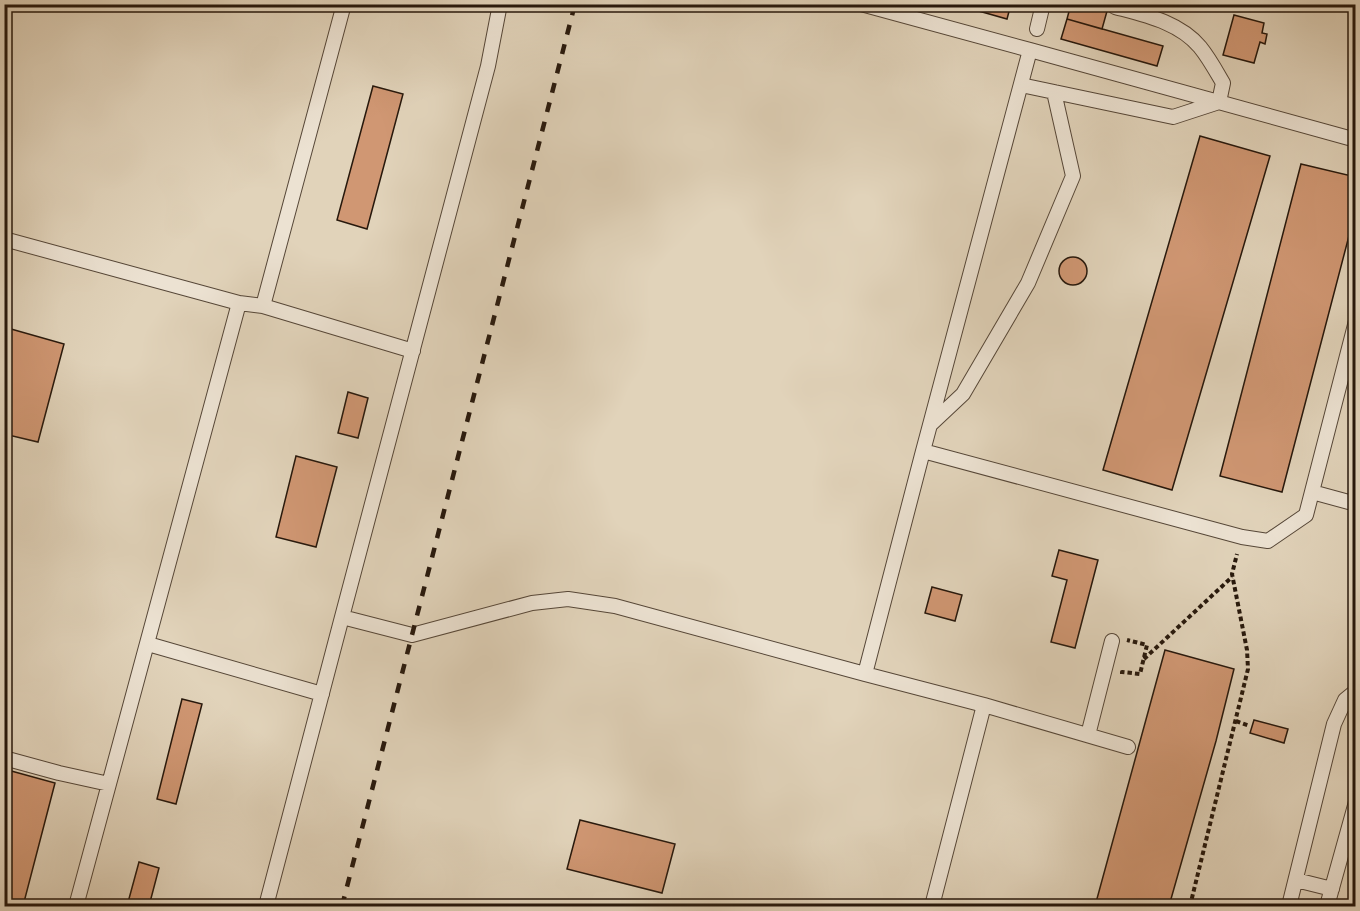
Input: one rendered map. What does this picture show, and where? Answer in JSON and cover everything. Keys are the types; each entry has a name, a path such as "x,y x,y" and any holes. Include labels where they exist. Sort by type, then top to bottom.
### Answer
{"lane":[{"path":"263,306 344,4"},
{"path":"266,906 488,66 500,4"},
{"path":"861,4 1356,140"},
{"path":"1037,29 1043,4"},
{"path":"1115,7 1158,19 1187,35 1200,47 1224,83 1219,102"},
{"path":"865,674 1030,50"},
{"path":"1021,85 1173,117 1219,102"},
{"path":"930,425 963,394 1028,283 1073,176 1054,92"},
{"path":"4,238 239,303 263,306 413,351"},
{"path":"76,906 239,303"},
{"path":"924,451 1242,537 1268,541 1306,515 1354,329"},
{"path":"1312,492 1356,504"},
{"path":"342,617 412,635 532,603 568,599 615,606 984,705 1128,747"},
{"path":"1088,735 1117,640"},
{"path":"148,644 322,694"},
{"path":"1289,906 1334,724 1345,700 1356,691"},
{"path":"933,906 984,705"},
{"path":"4,758 109,784"},
{"path":"1327,906 1356,802"},
{"path":"1296,880 1332,889"}],"path":[{"path":"1190,906 1249,663 1232,577 1237,553"},
{"path":"1144,659 1232,577"},
{"path":"1117,640 1147,645 1140,674 1122,672 1121,678"},
{"path":"1236,721 1250,726"}],"building":[{"path":"954,4 1011,4 1007,19"},
{"path":"1071,4 1109,4 1102,29 1067,19"},
{"path":"1234,15 1264,23 1262,33 1267,34 1265,44 1260,42 1254,63 1223,55"},
{"path":"1067,19 1163,46 1157,66 1061,39"},
{"path":"373,86 403,94 367,229 337,220"},
{"path":"1200,136 1270,156 1172,490 1103,470"},
{"path":"1301,164 1356,177 1356,209 1282,492 1220,476"},
{"path":"1073,257 1083,261 1087,271 1083,281 1073,285 1063,281 1059,271 1063,261"},
{"path":"4,327 64,344 38,442 4,434"},
{"path":"348,392 368,398 358,438 338,433"},
{"path":"296,456 337,467 316,547 276,537"},
{"path":"1059,550 1098,560 1075,648 1051,642 1067,580 1052,576"},
{"path":"932,587 962,595 955,621 925,613"},
{"path":"1165,650 1234,669 1216,741 1169,906 1095,906"},
{"path":"182,699 202,704 176,804 157,799"},
{"path":"1254,720 1288,729 1284,743 1250,733"},
{"path":"4,769 55,783 23,906 4,906"},
{"path":"580,820 675,844 662,893 567,869"},
{"path":"139,862 159,868 149,906 127,906"}],"railway":[{"path":"342,906 575,4"}]}
